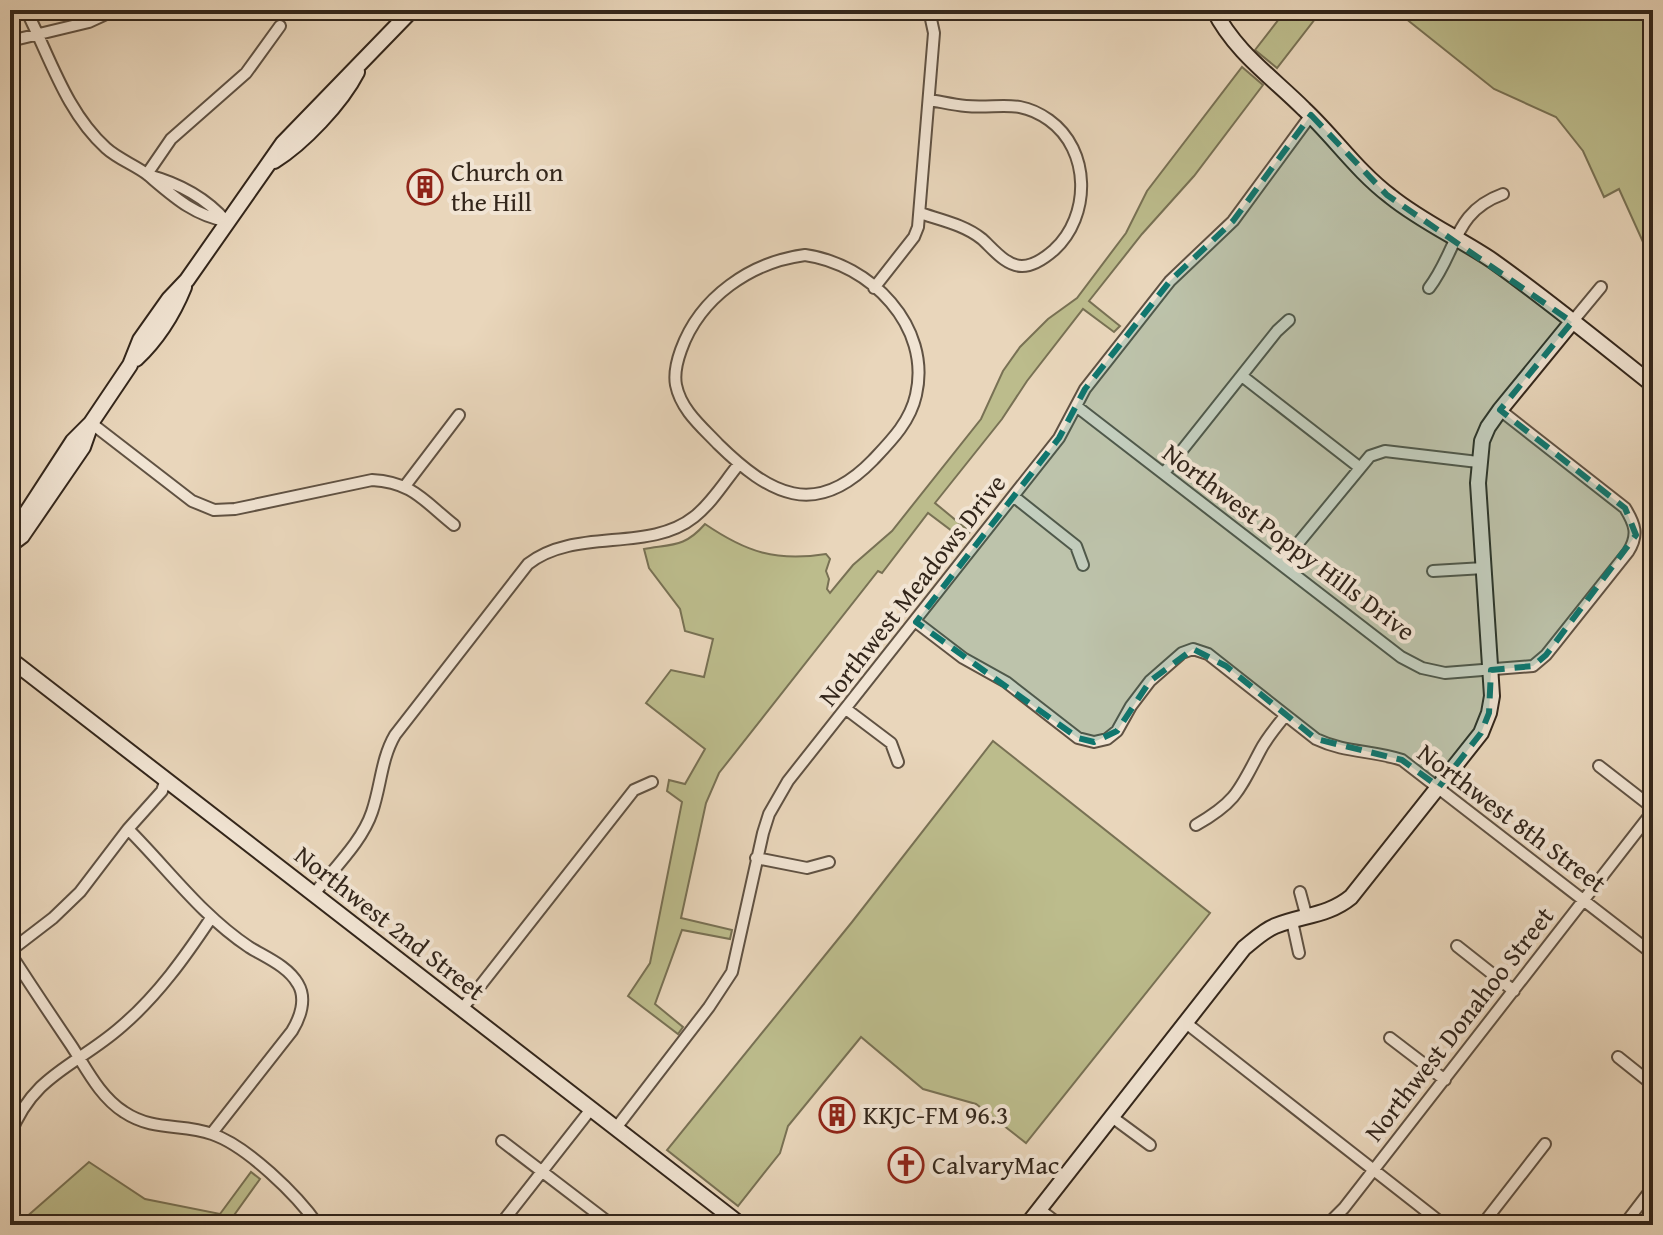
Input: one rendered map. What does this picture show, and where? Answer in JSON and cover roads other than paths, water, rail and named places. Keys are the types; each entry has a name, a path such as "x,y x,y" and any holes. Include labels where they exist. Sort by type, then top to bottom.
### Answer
{"main road":[{"path":"10,538 73,441 91,423 130,365 149,346 226,221 270,163 291,150 349,87 359,68 412,10"},
{"path":"1214,10 1229,36 1249,59 1311,115 1346,156 1387,195 1489,259 1653,385"},
{"path":"1027,1225 1244,948 1261,934 1338,908 1351,897 1481,733 1489,713 1491,670 1478,462 1488,427 1572,322"},
{"path":"10,545 22,536 83,447 91,423"},
{"name":"Northwest 2nd Street","path":"10,659 741,1225"}],"street":[{"path":"26,10 87,129 108,151 147,174 165,192 205,218 226,221"},
{"path":"10,41 89,22 115,10"},
{"path":"874,288 914,237 920,213 934,33 929,10"},
{"path":"147,174 171,139 246,73 280,26"},
{"path":"920,213 965,228 1010,263 1022,266 1036,263 1058,246 1076,219 1081,191 1081,175 1072,147 1050,121 1022,107 1000,104 969,106 930,100"},
{"name":"Northwest Meadows Drive","path":"616,1128 709,1007 732,972 756,858 769,814 778,796 1059,438 1085,389 1170,281 1233,221 1311,115"},
{"path":"1429,288 1476,207 1503,194"},
{"path":"805,255 846,266 893,303 904,319 918,354 919,383 914,406 903,427 852,480 833,490 810,496 788,494 776,489 739,464 689,413 676,385 679,357 686,335 709,302 734,281 785,258 805,255"},
{"path":"1572,322 1601,287"},
{"path":"1164,473 1289,320"},
{"path":"1242,376 1359,467"},
{"name":"Northwest Poppy Hills Drive","path":"1076,406 1401,657 1422,668 1445,673 1533,666 1546,655 1628,552 1636,535 1634,521 1625,508 1500,410"},
{"path":"405,486 459,415"},
{"path":"91,423 192,501 214,510 235,509 372,480 405,486 454,525"},
{"path":"1281,564 1370,456 1385,451 1478,462"},
{"path":"314,894 367,825 384,758 395,735 528,564 542,555 574,544 659,533 679,526 706,505 739,464"},
{"path":"1013,496 1076,546 1083,565"},
{"path":"1433,571 1484,568"},
{"name":"Northwest 8th Street","path":"916,622 977,667 1006,682 1078,738 1094,742 1107,739 1117,731 1150,681 1182,653 1193,649 1208,654 1316,739 1336,748 1383,753 1402,760 1653,954"},
{"path":"846,709 891,743 898,762"},
{"path":"1196,825 1218,812 1242,787 1261,749 1285,716"},
{"path":"1599,766 1653,809"},
{"path":"166,779 162,791 128,829 80,892 10,952 94,1082 122,1111 158,1126 212,1133 235,1146 291,1191 318,1225"},
{"path":"462,1009 634,790 652,782"},
{"name":"Northwest Donahoo Street","path":"1327,1225 1344,1208 1445,1080 1653,809"},
{"path":"128,829 211,918 291,975 302,994 299,1019 292,1031 212,1133"},
{"path":"756,858 807,868 829,862"},
{"path":"1300,892 1307,918"},
{"path":"10,1135 21,1110 41,1085 120,1029 146,1004 170,977 211,918"},
{"path":"1292,921 1299,953"},
{"path":"1457,946 1514,991"},
{"path":"1186,1023 1444,1225"},
{"path":"1390,1038 1445,1080"},
{"path":"1618,1057 1653,1085"},
{"path":"500,1225 591,1109"},
{"path":"1112,1117 1150,1145"},
{"path":"502,1141 612,1225"},
{"path":"1482,1225 1545,1144"},
{"path":"1624,1225 1653,1187"},
{"path":"1039,1209 1060,1225"}],"place":[{"name":"Church on the Hill","path":"425,187"},
{"name":"KKJC-FM 96.3","path":"837,1115"},
{"name":"CalvaryMac","path":"906,1165"}]}
